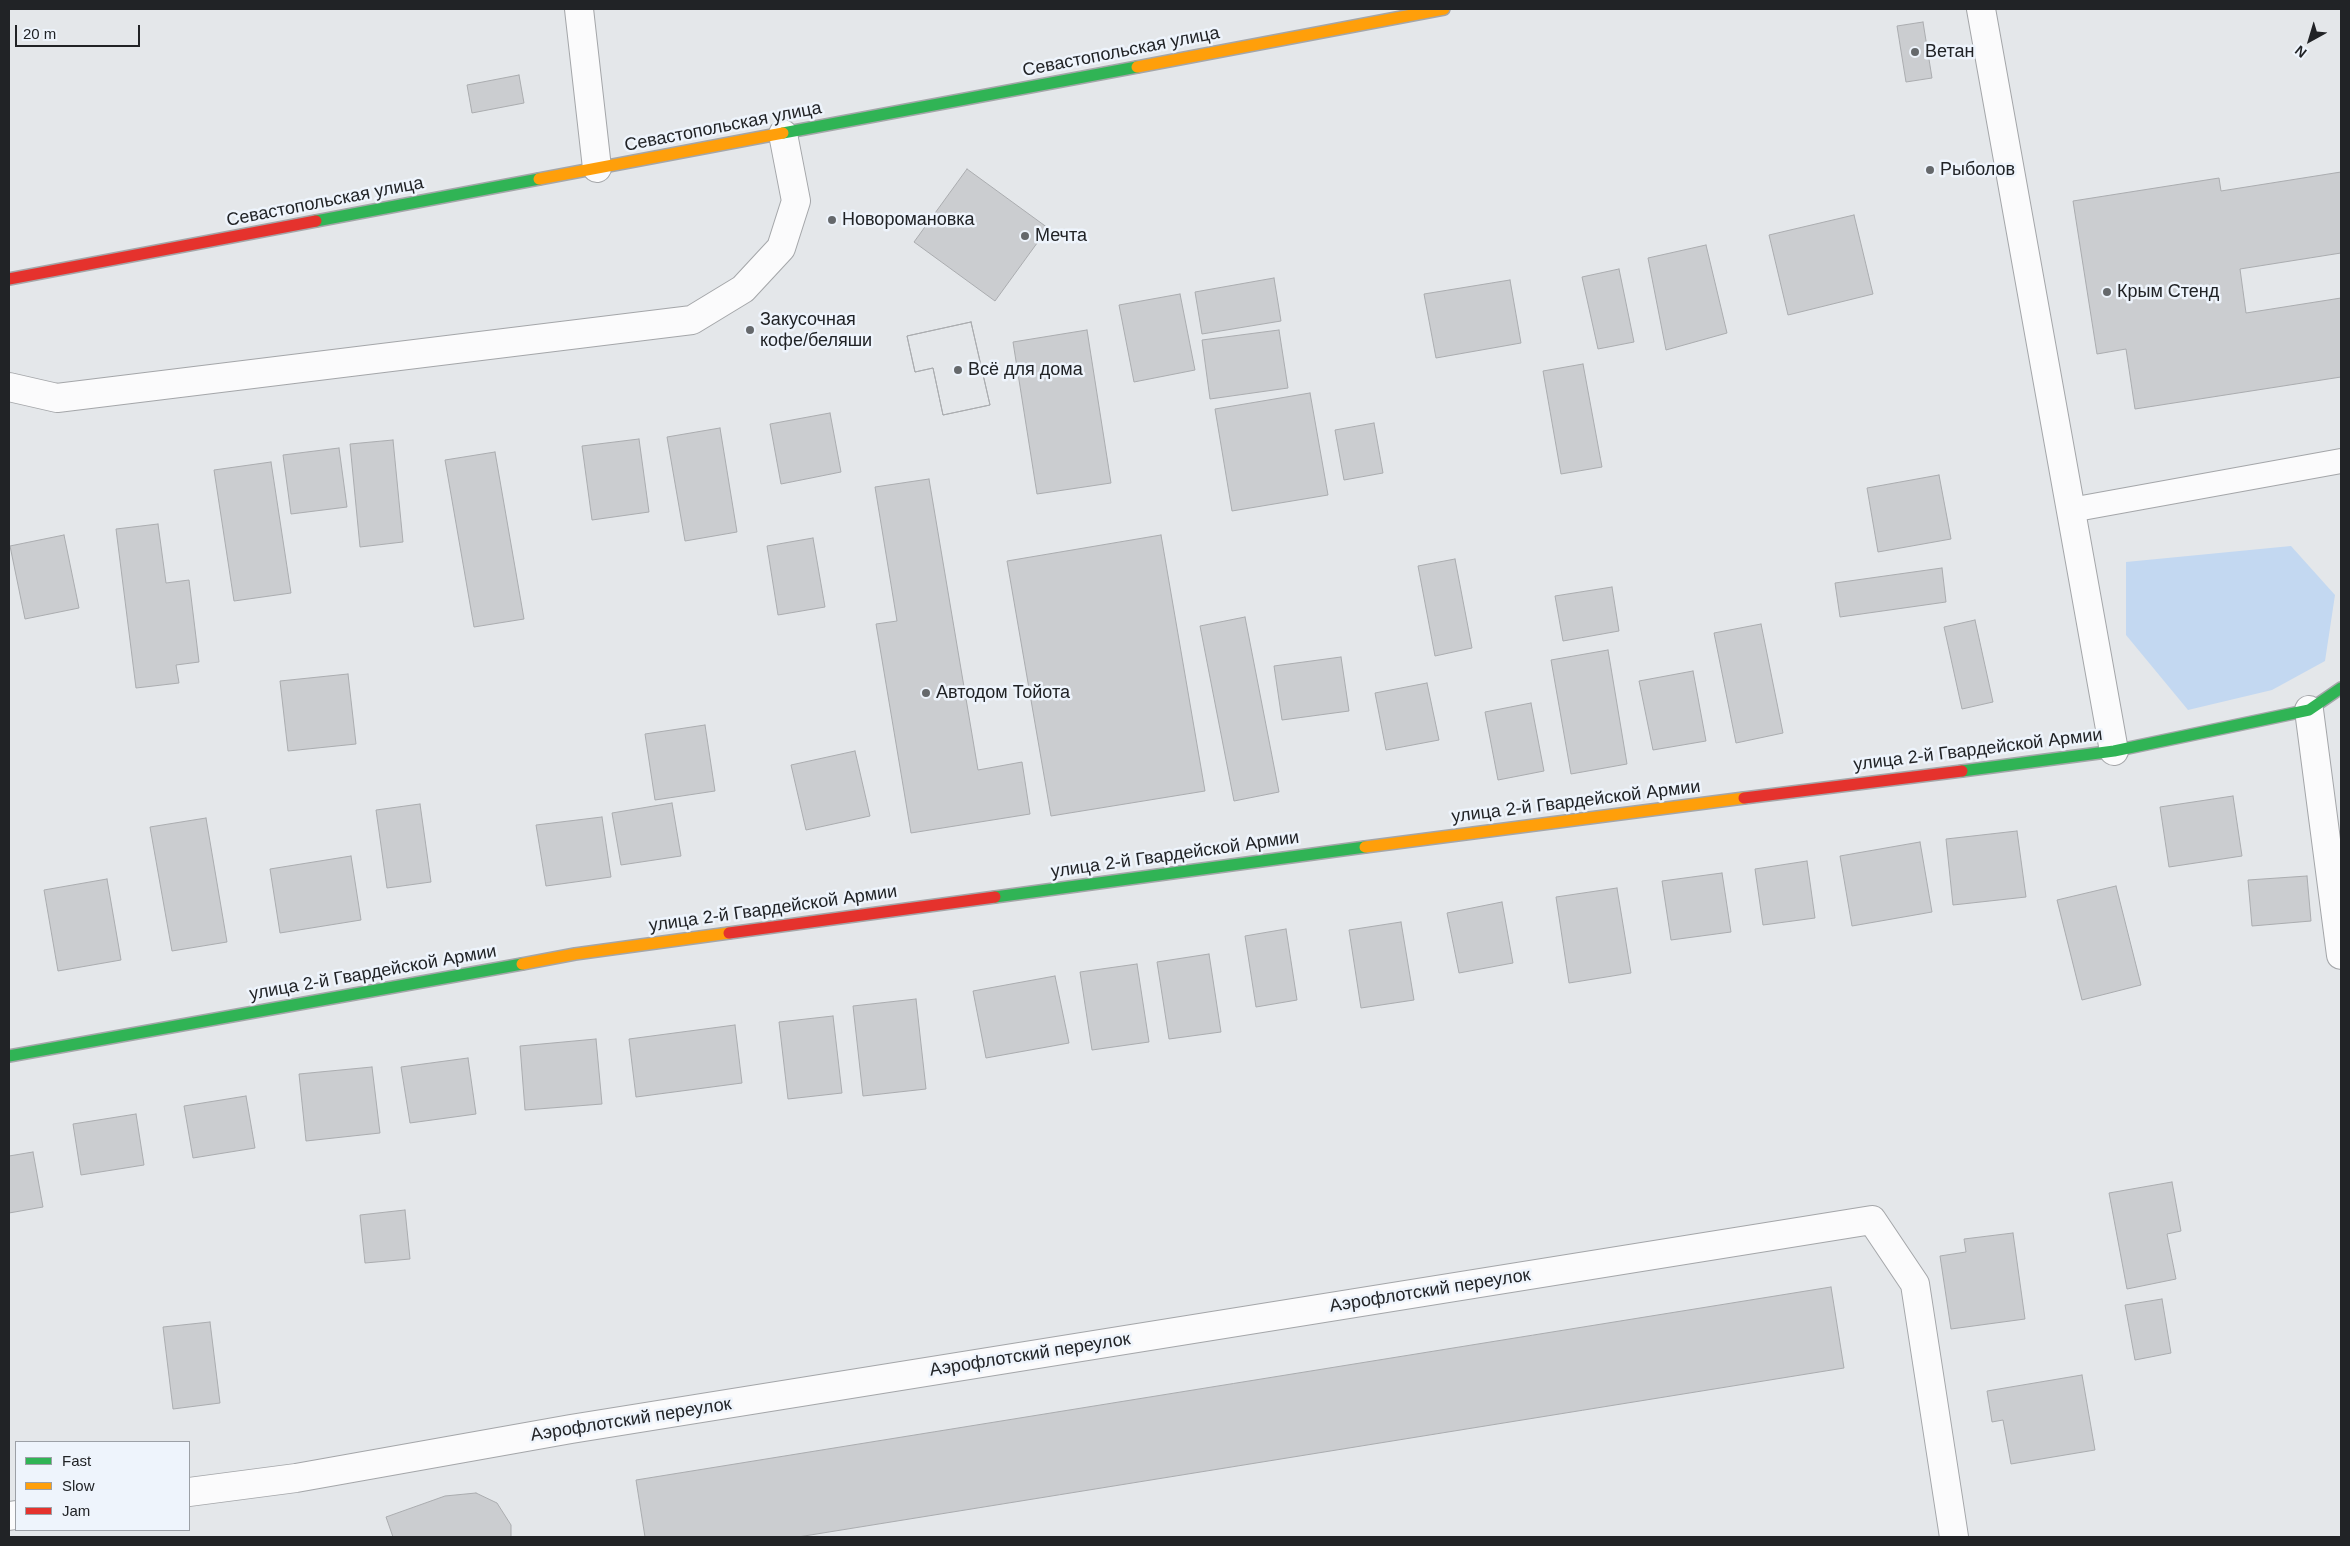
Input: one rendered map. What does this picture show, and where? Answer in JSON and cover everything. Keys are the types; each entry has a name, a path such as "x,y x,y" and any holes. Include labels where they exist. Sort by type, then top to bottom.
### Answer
{"street":[{"path":"579,9 597,168"},
{"name":"Севастопольская улица","path":"9,279 1444,9"},
{"path":"1982,9 2114,751"},
{"path":"9,387 57,398 692,320 743,289 781,248 796,201 783,134"},
{"name":"улица 2-й Гвардейской Армии","path":"9,1056 575,954 1373,846 2114,751 2309,710 2341,688"},
{"path":"2309,710 2341,955"},
{"name":"Аэрофлотский переулок","path":"190,1492 296,1478 571,1429 1872,1220 1915,1284 1954,1537"}],"lane":[{"path":"2071,510 2341,461"}],"shaded area":[{"path":"2291,546 2335,595 2325,661 2272,690 2188,710 2126,635 2126,562"}],"building":[{"name":"Ветан","path":"1923,22 1932,78 1906,82 1897,26"},
{"path":"519,75 524,103 472,113 467,85"},
{"path":"967,169 1048,228 995,301 914,242"},
{"path":"2341,172 2341,253 2240,269 2246,313 2341,298 2341,377 2135,409 2126,349 2097,354 2073,201 2219,178 2221,191"},
{"path":"1854,215 1873,294 1788,315 1769,235"},
{"path":"1706,245 1727,333 1666,350 1648,258"},
{"path":"1619,269 1634,342 1598,349 1582,277"},
{"path":"1274,278 1281,321 1202,334 1195,292"},
{"path":"1510,280 1521,343 1436,358 1424,294"},
{"path":"1180,294 1195,370 1134,382 1119,305"},
{"name":"Всё для дома","path":"971,322 990,405 943,415 933,368 915,372 907,336"},
{"name":"Всё для дома","path":"971,322 990,405 943,415 933,368 915,372 907,336"},
{"path":"1087,330 1111,483 1037,494 1013,342"},
{"path":"1279,330 1288,388 1210,399 1202,340"},
{"path":"1583,364 1602,467 1561,474 1543,371"},
{"path":"1310,393 1328,495 1232,511 1215,409"},
{"path":"830,413 841,472 781,484 770,424"},
{"path":"1374,423 1383,473 1344,480 1335,430"},
{"path":"720,428 737,532 685,541 667,437"},
{"path":"639,439 649,512 592,520 582,446"},
{"path":"393,440 403,542 360,547 350,444"},
{"path":"339,448 347,507 291,514 283,455"},
{"path":"495,452 524,619 474,627 445,460"},
{"path":"271,462 291,593 234,601 214,470"},
{"path":"1939,475 1951,539 1878,552 1867,488"},
{"name":"Автодом Тойота","path":"929,479 978,770 1022,762 1030,814 911,833 876,624 897,621 875,487"},
{"path":"158,524 166,583 189,580 199,662 176,665 179,683 136,688 116,529"},
{"path":"64,535 79,608 25,619 10,546"},
{"path":"1161,535 1205,791 1051,816 1007,561"},
{"path":"813,538 825,607 778,615 767,546"},
{"path":"1455,559 1472,648 1435,656 1418,566"},
{"path":"1942,568 1946,602 1840,617 1835,583"},
{"path":"1612,587 1619,631 1563,641 1555,596"},
{"path":"1245,617 1279,792 1234,801 1200,626"},
{"path":"1975,620 1993,702 1962,709 1944,627"},
{"path":"1761,624 1783,733 1736,743 1714,633"},
{"path":"1608,650 1627,764 1571,774 1551,660"},
{"path":"1341,657 1349,711 1282,720 1274,666"},
{"path":"1693,671 1706,741 1653,750 1639,681"},
{"path":"348,674 356,744 288,751 280,681"},
{"path":"1427,683 1439,740 1386,750 1375,693"},
{"path":"1531,703 1544,771 1498,780 1485,712"},
{"path":"705,725 715,791 655,800 645,734"},
{"path":"855,751 870,816 806,830 791,765"},
{"path":"2233,796 2242,856 2169,867 2160,807"},
{"path":"672,803 681,856 621,865 612,813"},
{"path":"420,804 431,882 387,888 376,810"},
{"path":"602,817 611,877 546,886 536,825"},
{"path":"206,818 227,942 172,951 150,827"},
{"path":"2017,831 2026,897 1953,905 1946,839"},
{"path":"1920,842 1932,912 1852,926 1840,856"},
{"path":"351,856 361,920 280,933 270,869"},
{"path":"1807,861 1815,918 1763,925 1755,869"},
{"path":"1722,873 1731,932 1671,940 1662,881"},
{"path":"2307,876 2311,921 2252,926 2248,880"},
{"path":"107,879 121,960 58,971 44,890"},
{"path":"2116,886 2141,985 2082,1000 2057,900"},
{"path":"1617,888 1631,973 1569,983 1556,897"},
{"path":"1502,902 1513,963 1459,973 1447,913"},
{"path":"1401,922 1414,1000 1361,1008 1349,930"},
{"path":"1286,929 1297,1000 1256,1007 1245,936"},
{"path":"1209,954 1221,1032 1169,1039 1157,962"},
{"path":"1137,964 1149,1042 1092,1050 1080,972"},
{"path":"1055,976 1069,1043 986,1058 973,991"},
{"path":"916,999 926,1089 863,1096 853,1006"},
{"path":"833,1016 842,1093 788,1099 779,1022"},
{"path":"735,1025 742,1083 636,1097 629,1039"},
{"path":"596,1039 602,1104 525,1110 520,1046"},
{"path":"468,1058 476,1114 410,1123 401,1067"},
{"path":"372,1067 380,1133 306,1141 299,1074"},
{"path":"246,1096 255,1148 193,1158 184,1106"},
{"path":"136,1114 144,1165 81,1175 73,1124"},
{"path":"33,1152 43,1207 9,1213 9,1156"},
{"path":"2172,1182 2181,1231 2167,1234 2176,1279 2127,1289 2109,1193"},
{"path":"405,1210 410,1259 365,1263 360,1215"},
{"path":"2013,1233 2025,1319 1951,1329 1940,1256 1966,1252 1964,1239"},
{"path":"1831,1287 1844,1368 798,1537 645,1537 636,1480"},
{"path":"2162,1299 2171,1353 2135,1360 2125,1305"},
{"path":"210,1322 220,1403 173,1409 163,1327"},
{"path":"2082,1375 2095,1450 2011,1464 2003,1420 1992,1422 1987,1391"},
{"path":"476,1493 497,1503 511,1525 511,1537 393,1537 386,1517 445,1496"}],"traffic: fast":[{"path":"783,133 1137,67"},
{"path":"316,221 539,179"},
{"path":"1962,771 2114,751 2309,710 2341,688"},
{"path":"995,897 1365,847"},
{"path":"9,1056 522,964"}],"traffic: slow":[{"path":"1137,67 1444,9"},
{"path":"539,179 783,133"},
{"path":"1365,847 1744,798"},
{"path":"522,964 575,954 729,933"}],"traffic: jam":[{"path":"9,279 316,221"},
{"path":"1744,798 1962,771"},
{"path":"729,933 995,897"}],"place":[{"name":"Ветан","path":"1915,52"},
{"name":"Рыболов","path":"1930,170"},
{"name":"Новоромановка","path":"832,220"},
{"name":"Мечта","path":"1025,236"},
{"name":"Крым Стенд","path":"2107,292"},
{"name":"Закусочная кофе/беляши","path":"750,330"},
{"name":"Всё для дома","path":"958,370"},
{"name":"Автодом Тойота","path":"926,693"}]}
